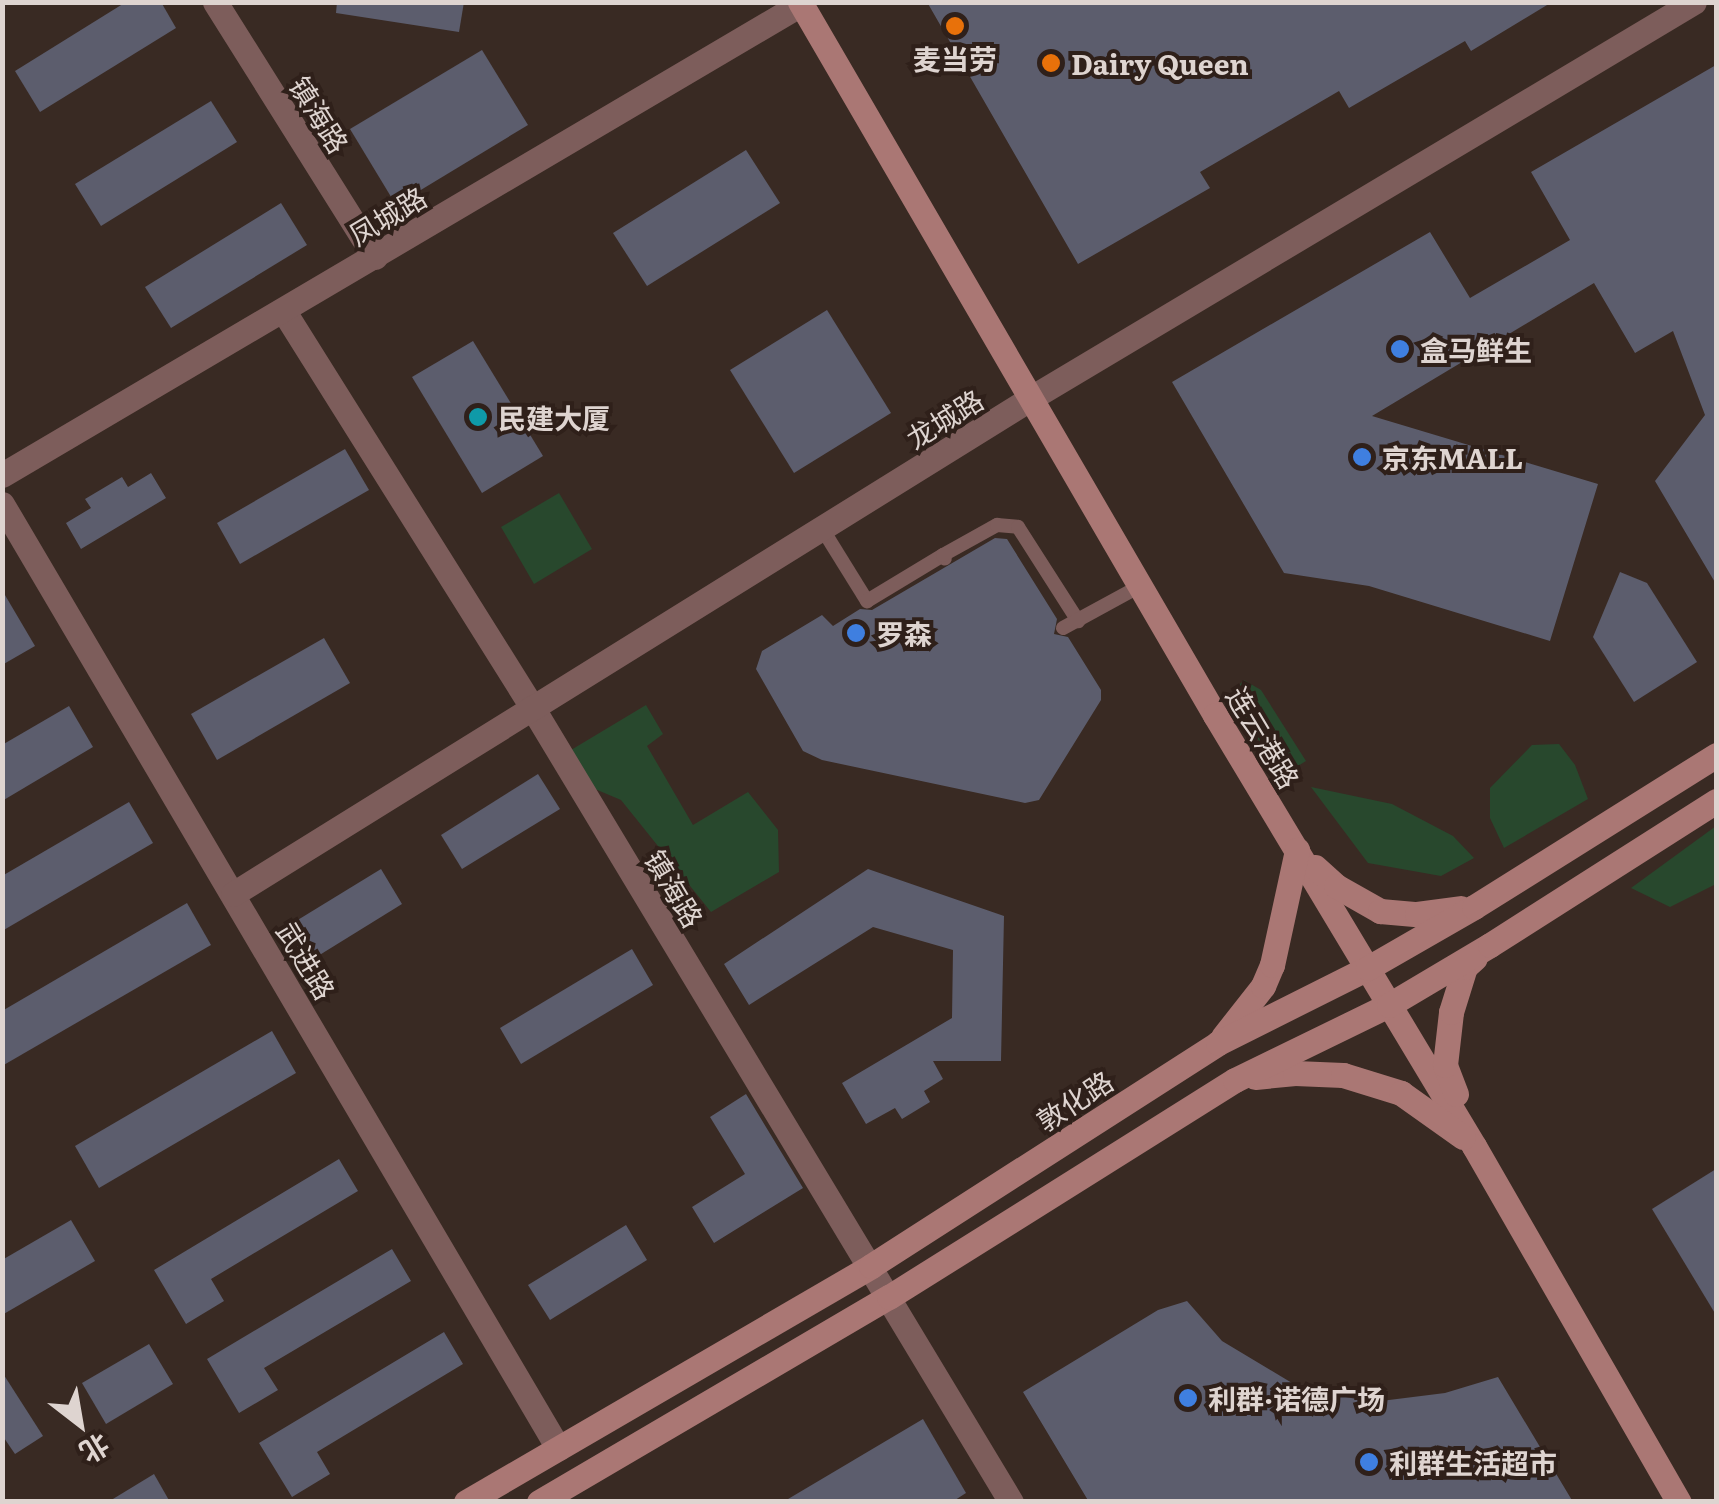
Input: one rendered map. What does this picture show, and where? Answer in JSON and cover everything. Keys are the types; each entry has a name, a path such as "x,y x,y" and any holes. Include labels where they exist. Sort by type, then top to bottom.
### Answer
{"main road":[{"name":"连云港路","path":"800,3 1140,586 1474,1146 1679,1502"},
{"name":"敦化路","path":"466,1502 871,1266 1218,1043 1368,968 1716,755"},
{"path":"539,1502 890,1296 1236,1080 1389,1004 1490,945 1716,800"},
{"path":"1297,850 1336,886 1380,911 1417,914 1474,906"},
{"path":"1218,1043 1262,986 1272,964 1297,850"},
{"path":"1474,1146 1445,1065 1451,1012 1465,966 1490,945"},
{"path":"1236,1080 1295,1073 1343,1076 1400,1093 1474,1146"}],"street":[{"name":"镇海路","path":"215,2 374,256"},
{"name":"龙城路","path":"233,894 1030,398 1694,2"},
{"name":"凤城路","path":"2,475 800,3"},
{"name":"镇海路","path":"283,310 532,708 890,1296 1010,1502"},
{"name":"武进路","path":"2,504 558,1448"}],"lane":[{"path":"823,530 866,601 997,524 1018,527 1078,621"},
{"path":"1063,628 1140,586"}],"green space":[{"path":"559,493 592,549 534,584 501,527"},
{"path":"1244,680 1261,690 1306,761 1285,774 1226,698"},
{"path":"646,705 663,734 647,746 693,825 748,792 778,830 779,872 711,912 621,800 595,789 571,750"},
{"path":"1559,744 1575,765 1588,799 1504,848 1490,818 1490,788 1532,745"},
{"path":"1311,787 1392,804 1453,836 1474,858 1441,876 1368,863"},
{"path":"1716,826 1716,884 1670,907 1631,888"}],"building":[{"path":"126,2 161,2 176,28 40,112 15,71"},
{"path":"337,2 464,2 459,32 336,13"},
{"path":"927,2 1552,2 1471,51 1465,41 1349,108 1339,91 1200,172 1210,188 1078,264"},
{"path":"482,50 528,125 396,205 350,129"},
{"name":"京东MALL","path":"1716,65 1716,584 1655,481 1705,415 1673,331 1635,353 1594,283 1372,416 1598,484 1550,641 1369,586 1284,573 1172,382 1430,232 1470,298 1570,240 1531,172"},
{"path":"211,101 237,142 101,226 75,184"},
{"path":"746,150 780,203 647,286 613,233"},
{"path":"281,203 307,245 171,328 145,287"},
{"path":"827,310 891,413 794,473 730,370"},
{"name":"民建大厦","path":"473,341 543,456 482,493 412,377"},
{"path":"345,449 369,490 240,564 217,523"},
{"path":"151,473 166,498 81,549 66,523 91,508 85,499 122,477 128,487"},
{"path":"995,538 1007,539 1057,619 1054,634 1068,637 1101,690 1101,700 1039,800 1025,803 822,760 803,751 756,669 762,651 822,615 833,626 860,609 872,610"},
{"path":"1620,572 1647,583 1697,662 1634,702 1593,637"},
{"path":"2,590 35,646 2,665"},
{"path":"324,638 350,683 217,760 191,714"},
{"path":"69,706 93,747 2,801 2,745"},
{"path":"538,774 560,809 462,869 441,835"},
{"path":"129,802 153,843 2,931 2,876"},
{"path":"381,869 402,904 305,964 283,929"},
{"path":"868,869 1004,916 1001,1061 933,1061 943,1079 924,1091 930,1102 902,1119 895,1108 866,1124 842,1083 952,1018 953,950 873,927 749,1005 724,964"},
{"path":"187,903 211,945 2,1066 2,1011"},
{"path":"632,949 653,985 521,1064 500,1028"},
{"path":"272,1031 296,1073 99,1188 75,1146"},
{"path":"746,1094 803,1188 714,1243 692,1207 745,1174 710,1117"},
{"path":"339,1159 358,1191 211,1279 224,1301 186,1324 154,1270"},
{"path":"1716,1169 1716,1315 1652,1209"},
{"path":"71,1220 95,1261 2,1315 2,1260"},
{"path":"626,1225 647,1260 550,1320 528,1285"},
{"path":"392,1249 411,1281 264,1368 278,1390 239,1413 207,1359"},
{"name":"利群·诺德广场","path":"1187,1301 1222,1341 1302,1389 1373,1402 1445,1393 1498,1377 1573,1502 1089,1502 1023,1392 1158,1310"},
{"path":"444,1332 463,1364 317,1452 330,1474 292,1497 259,1443"},
{"path":"149,1344 173,1384 106,1424 82,1383"},
{"path":"2,1372 43,1436 15,1454 2,1435"},
{"path":"923,1419 966,1493 952,1502 783,1502"},
{"path":"154,1474 170,1502 108,1502"}],"place":[{"name":"麦当劳","path":"955,26"},
{"name":"Dairy Queen","path":"1051,63"},
{"name":"盒马鲜生","path":"1400,349"},
{"name":"民建大厦","path":"478,417"},
{"name":"京东MALL","path":"1362,457"},
{"name":"罗森","path":"856,633"},
{"name":"利群·诺德广场","path":"1188,1398"},
{"name":"利群生活超市","path":"1369,1462"}]}
